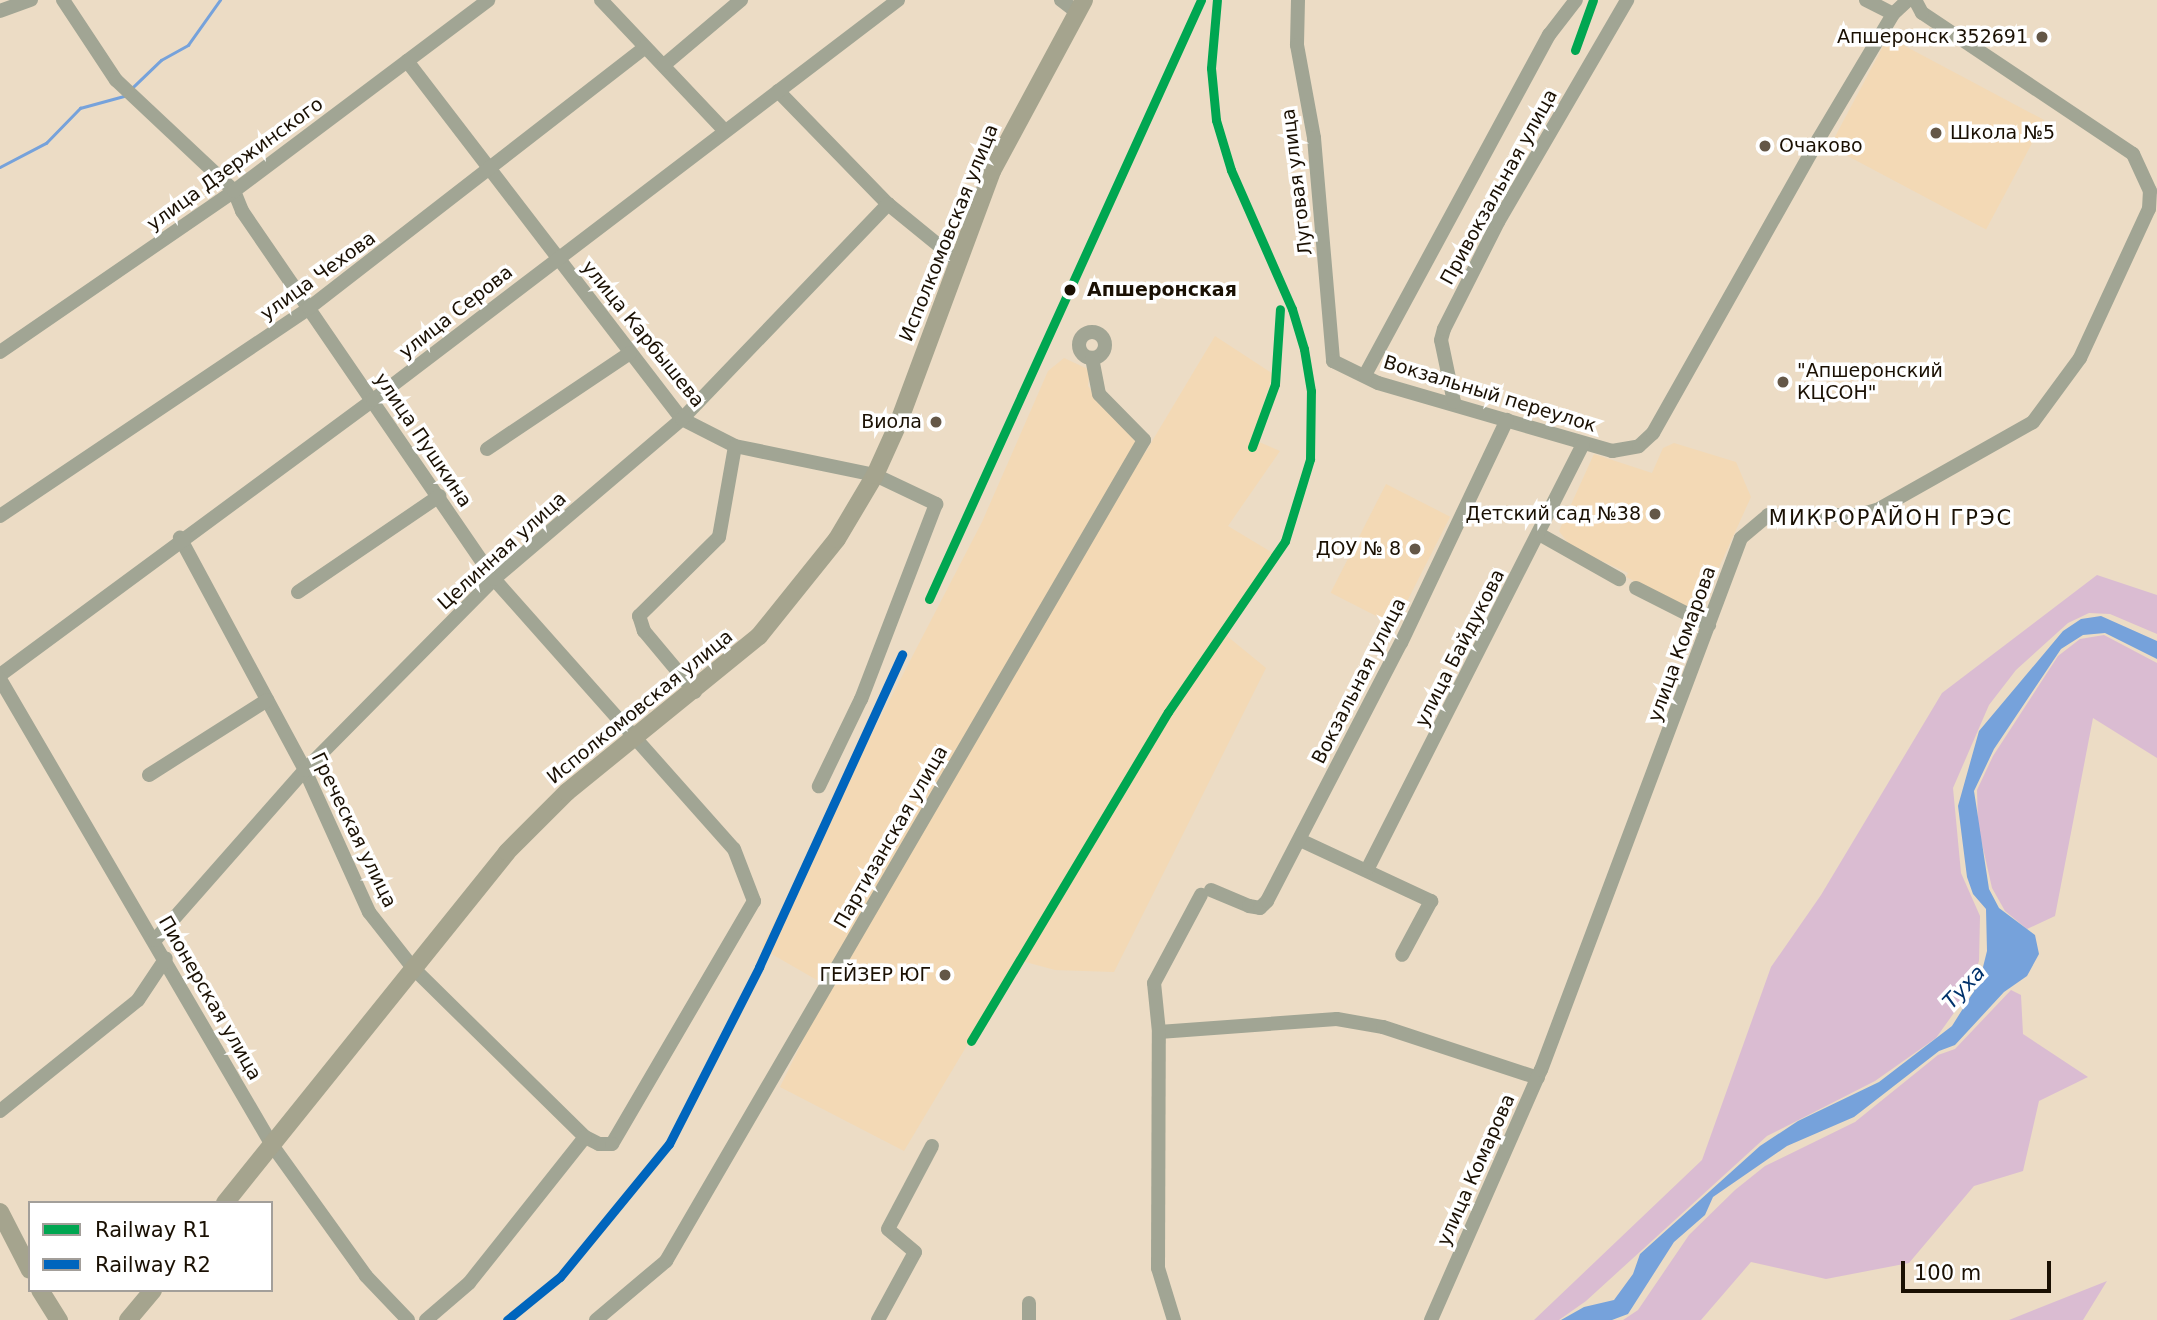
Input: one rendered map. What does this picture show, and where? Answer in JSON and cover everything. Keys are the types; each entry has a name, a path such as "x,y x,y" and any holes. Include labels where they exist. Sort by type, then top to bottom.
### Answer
{"main road":[{"name":"Исполкомовская улица","path":"227,1201 507,852 567,792 695,692 759,636 837,539 875,475 992,171 1080,6"},
{"path":"0,1212 28,1266"},
{"path":"128,1320 151,1292"},
{"path":"42,1294 59,1320"},
{"path":"42,1294 52,1320"}],"street":[{"path":"0,11 32,0"},
{"name":"улица Пушкина","path":"63,0 116,80 234,191 242,211 494,579 734,849 754,901 612,1144"},
{"name":"улица Дзержинского","path":"0,352 234,191 488,0"},
{"path":"601,0 724,130"},
{"path":"664,65 741,0"},
{"name":"улица Серова","path":"0,677 180,538 373,400 898,0"},
{"path":"1061,0 1080,6"},
{"name":"Луговая улица","path":"1298,0 1297,45 1314,138 1333,360"},
{"name":"Привокзальная улица","path":"1364,375 1549,35 1576,0"},
{"name":"Привокзальная улица","path":"1454,402 1441,340 1444,328 1498,222 1627,0"},
{"path":"1866,0 1893,14 1908,0"},
{"name":"улица Комарова","path":"1430,1320 1538,1078 1741,538 1755,521 1768,515 1859,515 1877,510 2033,422 2080,358 2143,222 2150,191 2146,175 2133,155 2107,133 1922,13 1914,0"},
{"name":"Вокзальный переулок","path":"1333,360 1378,383 1454,402 1583,444 1612,451 1639,446 1653,433 1893,14"},
{"name":"улица Чехова","path":"0,516 309,309 645,47"},
{"name":"улица Карбышева","path":"407,61 682,419 735,446 875,475 936,505 862,699 819,786"},
{"path":"778,91 888,204 958,261"},
{"name":"Целинная улица","path":"155,940 305,770 494,579 682,419 888,204"},
{"path":"487,449 631,353"},
{"name":"Партизанская улица","path":"596,1320 666,1261 1144,440 1099,394 1091,358"},
{"name":"Вокзальная улица","path":"1174,1320 1158,1268 1159,1032 1154,983 1206,892 1260,908 1300,840 1401,643 1507,420"},
{"name":"улица Байдукова","path":"1368,868 1583,444"},
{"path":"695,692 644,631 639,616 719,537 735,446"},
{"path":"298,592 439,496"},
{"path":"1539,534 1619,579"},
{"name":"Греческая улица","path":"180,538 305,770 369,912 413,968 585,1137 598,1144 612,1144"},
{"path":"1636,588 1709,625"},
{"name":"Пионерская улица","path":"0,677 166,958 272,1145 366,1276 408,1320"},
{"path":"149,775 267,699"},
{"path":"1300,840 1368,868 1431,901 1402,955"},
{"path":"0,1111 138,1000 166,958"},
{"path":"1159,1032 1337,1019 1383,1027 1538,1078"},
{"path":"426,1320 469,1283 585,1137"},
{"path":"878,1320 915,1252 888,1229 932,1146"},
{"path":"1029,1320 1030,1303"}],"shaded area":[{"name":"Школа №5","path":"1888,37 2044,120 1986,230 1830,146"},
{"path":"1215,336 1273,374 1252,439 1280,451 1228,526 1276,555 1227,636 1266,668 1114,972 1055,970 1018,960 904,1151 780,1087 829,987 761,948 982,522 1048,371 1064,358 1090,370 1088,386 1145,453"},
{"name":"Детский сад №38","path":"1674,443 1736,462 1751,497 1701,607 1685,606 1626,577 1628,573 1571,547 1559,531 1594,454 1652,473 1663,448"},
{"path":"1386,484 1450,517 1395,625 1331,593"},
{"path":"2097,575 2157,595 2157,634 2110,614 2089,613 2068,623 2016,670 1989,705 1953,788 1961,873 1980,916 1979,961 1966,996 1936,1038 1875,1081 1767,1136 1586,1301 1559,1320 1534,1320 1702,1160 1771,967 1821,895 1942,693"},
{"path":"2104,635 2157,663 2157,758 2093,718 2055,916 2027,929 2005,911 1992,888 1978,826 1977,790 1993,756 2058,656 2080,639"},
{"path":"2011,990 2021,995 2023,1034 2088,1077 2039,1101 2023,1171 1974,1186 1909,1263 1826,1279 1751,1262 1701,1320 1623,1320 1638,1310 1689,1235 1735,1190 1765,1166 1855,1122 1938,1055 1955,1049"},
{"path":"2107,1281 2083,1320 2009,1320"}],"water":[{"path":"2101,616 2157,641 2157,659 2105,633 2083,635 2061,649 1994,749 1974,791 1989,889 1999,908 2035,935 2039,954 2027,976 2004,992 1955,1045 1939,1051 1854,1117 1787,1146 1713,1197 1705,1215 1674,1242 1628,1314 1612,1320 1561,1320 1584,1307 1614,1300 1633,1274 1640,1254 1760,1146 1798,1121 1879,1082 1952,1026 1979,983 1987,951 1986,909 1973,894 1967,877 1958,806 1979,731 2063,631 2081,619"}],"waterway":[{"path":"132,88 161,60 188,45 220,0"},
{"path":"0,167 46,143 80,108 124,96"}],"rail line":[{"name":"R1","path":"929,599 1201,0"},
{"name":"R1","path":"971,1041 1168,712 1285,541 1310,459 1311,391 1304,349 1292,309 1231,170 1216,120 1211,68 1217,0"},
{"name":"R1","path":"1575,50 1593,0"},
{"name":"R1","path":"1252,447 1275,384 1280,309"},
{"name":"R2","path":"507,1320 560,1277 669,1144 759,967 902,654"}],"place":[{"name":"Апшеронск 352691","path":"2042,37"},
{"name":"Школа №5","path":"1936,133"},
{"name":"Очаково","path":"1765,146"},
{"name":"Апшеронская","path":"1070,290"},
{"name":"\"Апшеронский КЦСОН\"","path":"1783,382"},
{"name":"Виола","path":"936,422"},
{"name":"Детский сад №38","path":"1655,514"},
{"name":"ДОУ № 8","path":"1415,549"},
{"name":"ГЕЙЗЕР ЮГ","path":"945,975"}],"district":[{"name":"МИКРОРАЙОН ГРЭС","path":"1891,518"}],"water label":[{"name":"Туха","path":"1964,987"}]}
